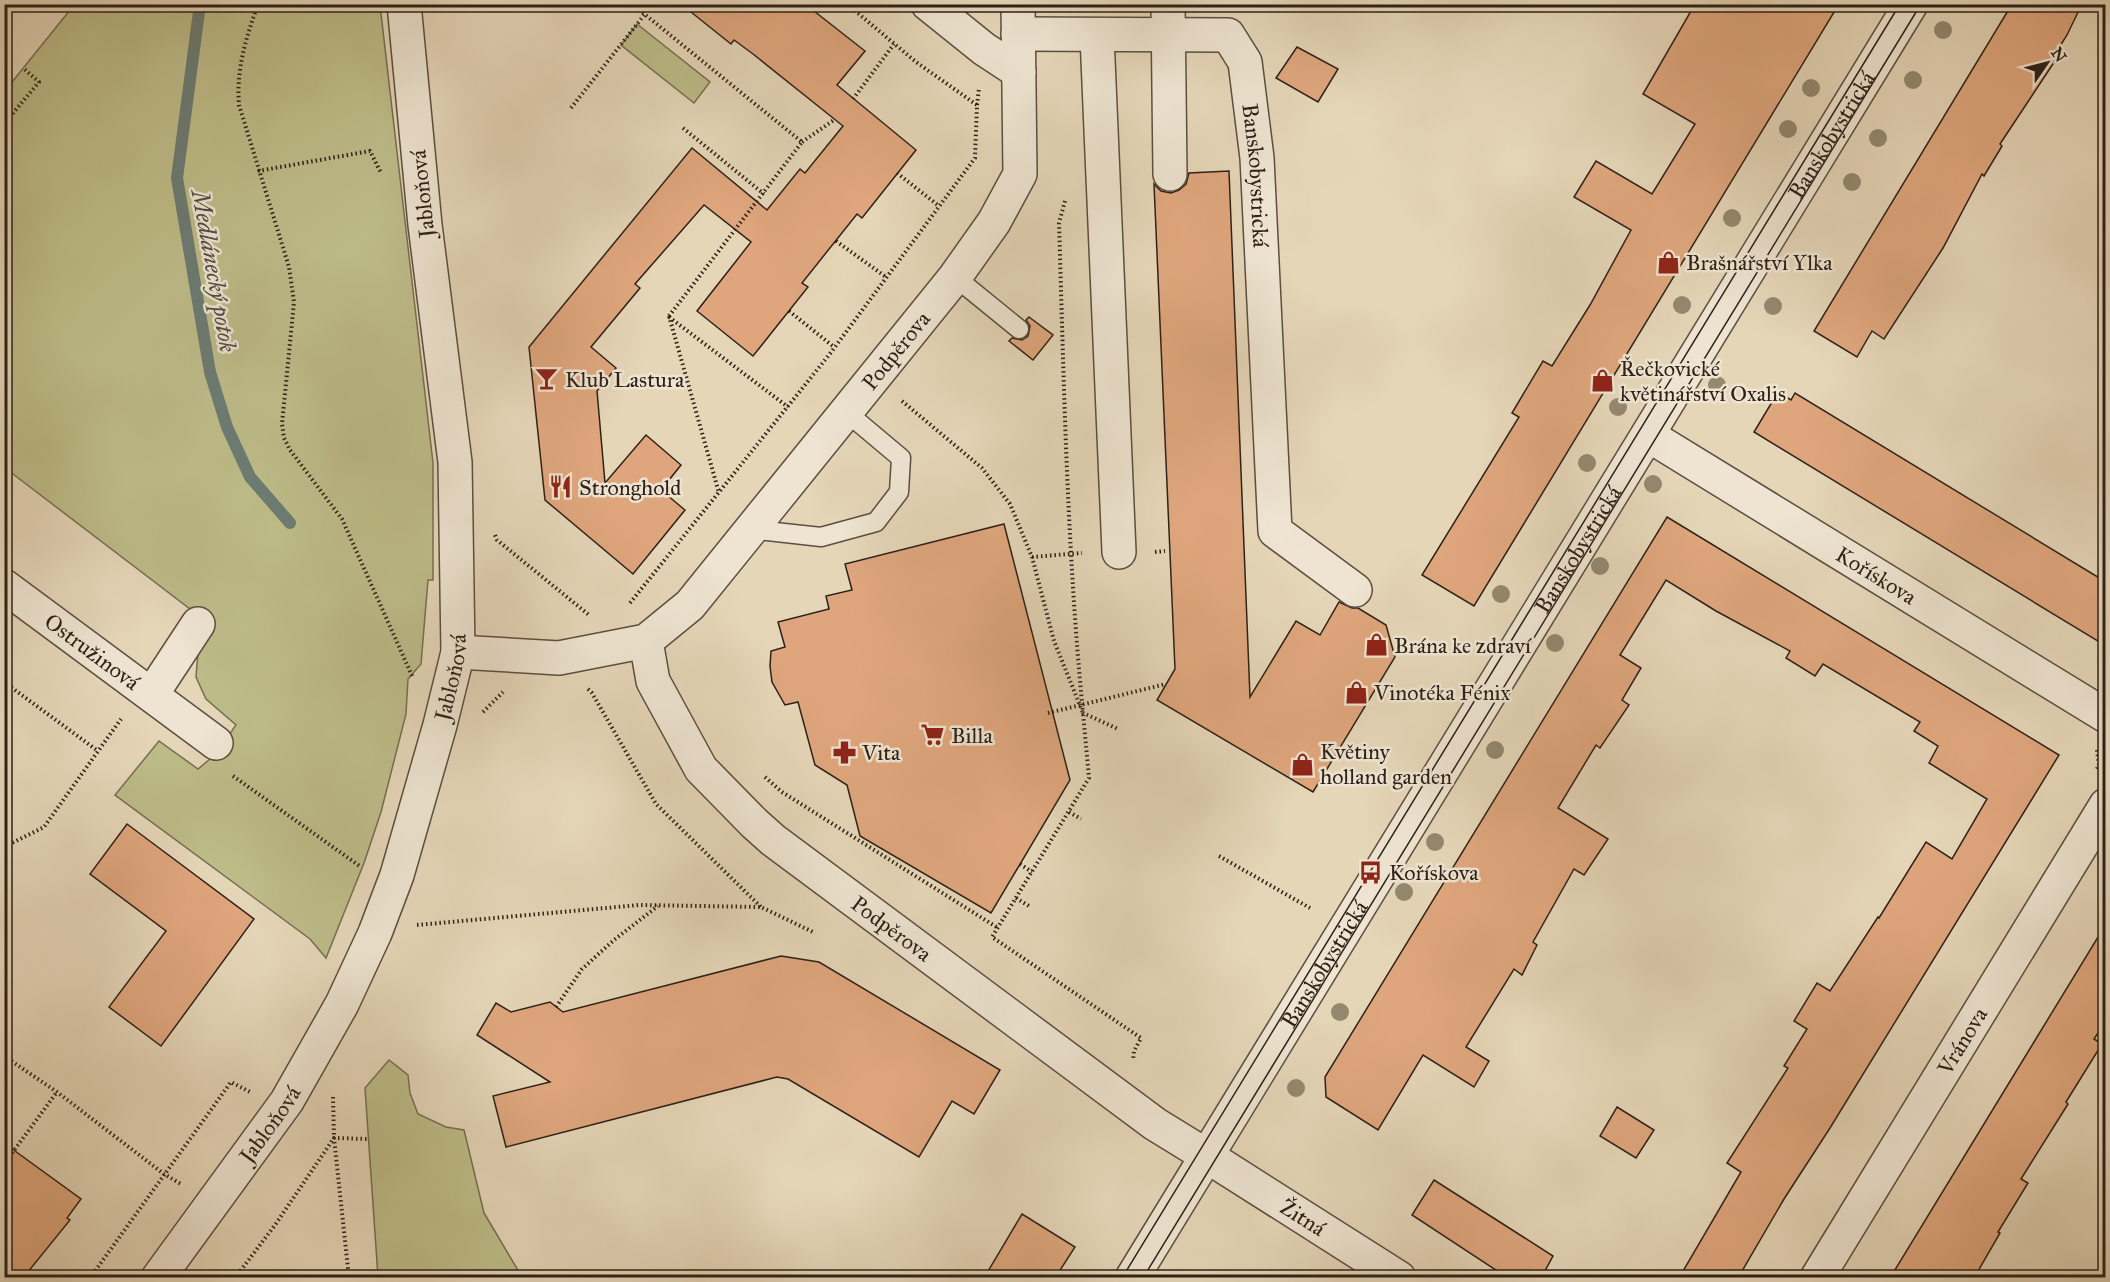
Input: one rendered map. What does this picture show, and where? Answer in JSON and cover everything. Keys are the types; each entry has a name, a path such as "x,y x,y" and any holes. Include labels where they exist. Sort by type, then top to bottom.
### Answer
{"street":[{"name":"Jabloňová","path":"158,1278 287,1101 342,1004 375,933 397,875 440,725 458,652 455,462 425,225 404,4"},
{"path":"928,4 984,49 1019,72"},
{"name":"Banskobystrická","path":"1132,1278 1911,4"},
{"name":"Podpěrova","path":"458,652 559,658 646,641 690,605 749,529 955,277 994,222 1020,174 1018,19"},
{"name":"Banskobystrická","path":"1018,19 1097,36 1169,19 1228,35 1245,63 1257,158 1275,531 1355,590"},
{"path":"1169,19 1170,174"},
{"path":"1097,36 1119,552"},
{"name":"Kořískova","path":"1648,435 2106,716"},
{"name":"Ostružinová","path":"4,586 140,702 216,743"},
{"name":"Ostružinová","path":"140,702 198,624"},
{"name":"Podpěrova","path":"646,641 653,681 701,769 773,840 1155,1124 1207,1156"},
{"name":"Vránova","path":"1817,1278 2106,805"},
{"name":"Žitná","path":"1207,1156 1399,1278"}],"lane":[{"path":"955,277 1019,328"},
{"path":"749,529 820,537 876,522 899,492 901,458 845,411"}],"path":[{"path":"258,4 247,35 237,86 239,105 289,267 294,302 282,424 284,438 290,450 342,519 409,665 416,686"},
{"path":"632,4 802,142"},
{"path":"625,610 788,407 975,158 977,105 894,44 847,4"},
{"path":"571,108 645,14"},
{"path":"853,99 894,44"},
{"path":"4,124 39,82 23,68"},
{"path":"669,316 802,142 834,120"},
{"path":"683,128 764,194"},
{"path":"258,171 370,151 383,176"},
{"path":"897,173 939,206"},
{"path":"1067,194 1059,223 1066,450 1075,639 1089,778 993,937 1141,1038 1134,1051 1133,1060 1136,1066"},
{"path":"836,241 886,278"},
{"path":"789,311 834,347"},
{"path":"669,316 788,407"},
{"path":"669,316 719,493"},
{"path":"895,394 982,468 1010,504 1032,557 1054,641 1083,713 1118,729"},
{"path":"494,530 496,540 592,618"},
{"path":"1032,557 1072,553"},
{"path":"4,682 98,751"},
{"path":"1048,713 1166,684"},
{"path":"586,688 592,693 656,804 762,907 815,933"},
{"path":"480,716 503,692"},
{"path":"4,853 7,843 44,827 98,751 140,702"},
{"path":"2093,775 2099,765 2097,747"},
{"path":"758,771 782,792 998,928"},
{"path":"232,775 368,872 397,875"},
{"path":"1069,812 1081,819"},
{"path":"1219,856 1310,908"},
{"path":"1020,864 1032,872"},
{"path":"1016,898 1029,906"},
{"path":"418,914 415,926 639,905 762,907"},
{"path":"556,1007 582,969 614,940 658,906"},
{"path":"4,1056 57,1092 164,1174 213,1203"},
{"path":"90,1278 231,1082 252,1093 260,1089"},
{"path":"4,1164 57,1092"},
{"path":"333,1094 334,1138 349,1278"},
{"path":"334,1138 369,1140"},
{"path":"235,1278 275,1225 334,1138"}],"shaded area":[{"path":"74,5 380,5 433,463 433,580 428,580 421,664 408,679 406,714 381,812 364,863 326,958 310,939 115,795 159,741 198,769 216,754 236,725 206,699 196,677 198,652 211,625 5,468 4,92"},
{"path":"637,24 710,82 694,103 621,45"},
{"path":"389,1060 408,1075 410,1093 418,1114 446,1127 464,1130 484,1213 522,1277 378,1277 365,1088"}],"building":[{"path":"681,4 805,4 865,51 837,85 916,150 862,218 857,214 802,283 808,287 753,356 697,311 751,242 704,205 635,284 640,288 591,347 616,368 597,391 605,483 646,435 681,465 661,490 685,510 633,574 545,500 529,347 692,148 767,210 800,169 805,173 843,126 753,54 734,40 731,44"},
{"path":"1695,4 1839,4 1474,606 1422,575 1519,417 1512,413 1543,361 1552,366 1590,305 1631,230 1574,197 1596,161 1652,194 1695,124 1643,94"},
{"path":"2012,4 2082,4 2052,59 2055,61 2000,144 2002,146 1984,176 1982,174 1943,248 1884,339 1872,331 1857,357 1814,331"},
{"path":"1297,47 1338,69 1318,102 1276,78"},
{"path":"1229,171 1250,697 1296,621 1320,635 1339,602 1352,608 1358,608 1386,625 1395,657 1313,792 1157,700 1175,669 1154,184 1161,191 1171,193 1186,184 1189,173"},
{"path":"1029,317 1053,335 1033,360 1009,341 1012,338 1022,340 1028,336 1030,326 1026,320"},
{"path":"1778,392 1791,400 1795,393 2106,582 2106,646 1754,432"},
{"path":"1667,517 2059,755 1784,1199 1738,1278 1679,1278 1741,1172 1727,1163 1788,1068 1784,1066 1807,1029 1794,1021 1817,983 1830,991 1926,842 1952,859 1987,799 1929,763 1938,746 1914,731 1920,722 1823,664 1815,676 1786,658 1790,651 1716,611 1666,580 1620,655 1641,668 1622,700 1629,705 1600,748 1596,745 1558,808 1608,839 1584,875 1574,869 1533,942 1537,945 1522,975 1514,969 1466,1047 1489,1061 1474,1087 1423,1055 1378,1130 1326,1097 1325,1077"},
{"name":"Billa","path":"1004,524 1070,780 991,913 860,836 847,785 815,765 798,702 785,705 772,682 770,666 771,651 785,647 778,622 829,609 826,596 852,590 845,564"},
{"path":"127,824 254,919 161,1046 109,1007 166,931 90,874"},
{"path":"2106,924 2106,1021 2094,1039 2102,1044 2021,1179 2028,1183 1998,1232 2000,1233 1974,1278 1890,1278"},
{"path":"781,956 819,962 1000,1070 974,1114 952,1101 919,1157 788,1079 777,1077 506,1147 493,1096 550,1082 477,1035 496,1003 511,1012 550,1002 563,1012"},
{"path":"1617,1107 1654,1130 1636,1158 1600,1136"},
{"path":"4,1143 81,1199 67,1218 70,1220 23,1278 4,1278"},
{"path":"1434,1180 1553,1256 1541,1278 1508,1278 1412,1215"},
{"path":"1022,1214 1075,1247 1055,1278 984,1278"}],"waterway":[{"name":"Medlánecký potok","path":"200,4 177,178 210,372 227,427 250,477 290,523"}],"tram line":[{"path":"1122,1278 1900,4"},
{"path":"1143,1278 1921,4"}],"place":[{"name":"Brašnářství Ylka","path":"1668,262"},
{"name":"Klub Lastura","path":"547,379"},
{"name":"Řečkovické květinářství Oxalis","path":"1602,381"},
{"name":"Stronghold","path":"561,487"},
{"name":"Brána ke zdraví","path":"1376,645"},
{"name":"Vinotéka Fénix","path":"1356,692"},
{"name":"Billa","path":"933,735"},
{"name":"Vita","path":"844,752"},
{"name":"Květiny holland garden","path":"1302,764"},
{"name":"Kořískova","path":"1371,872"}]}
